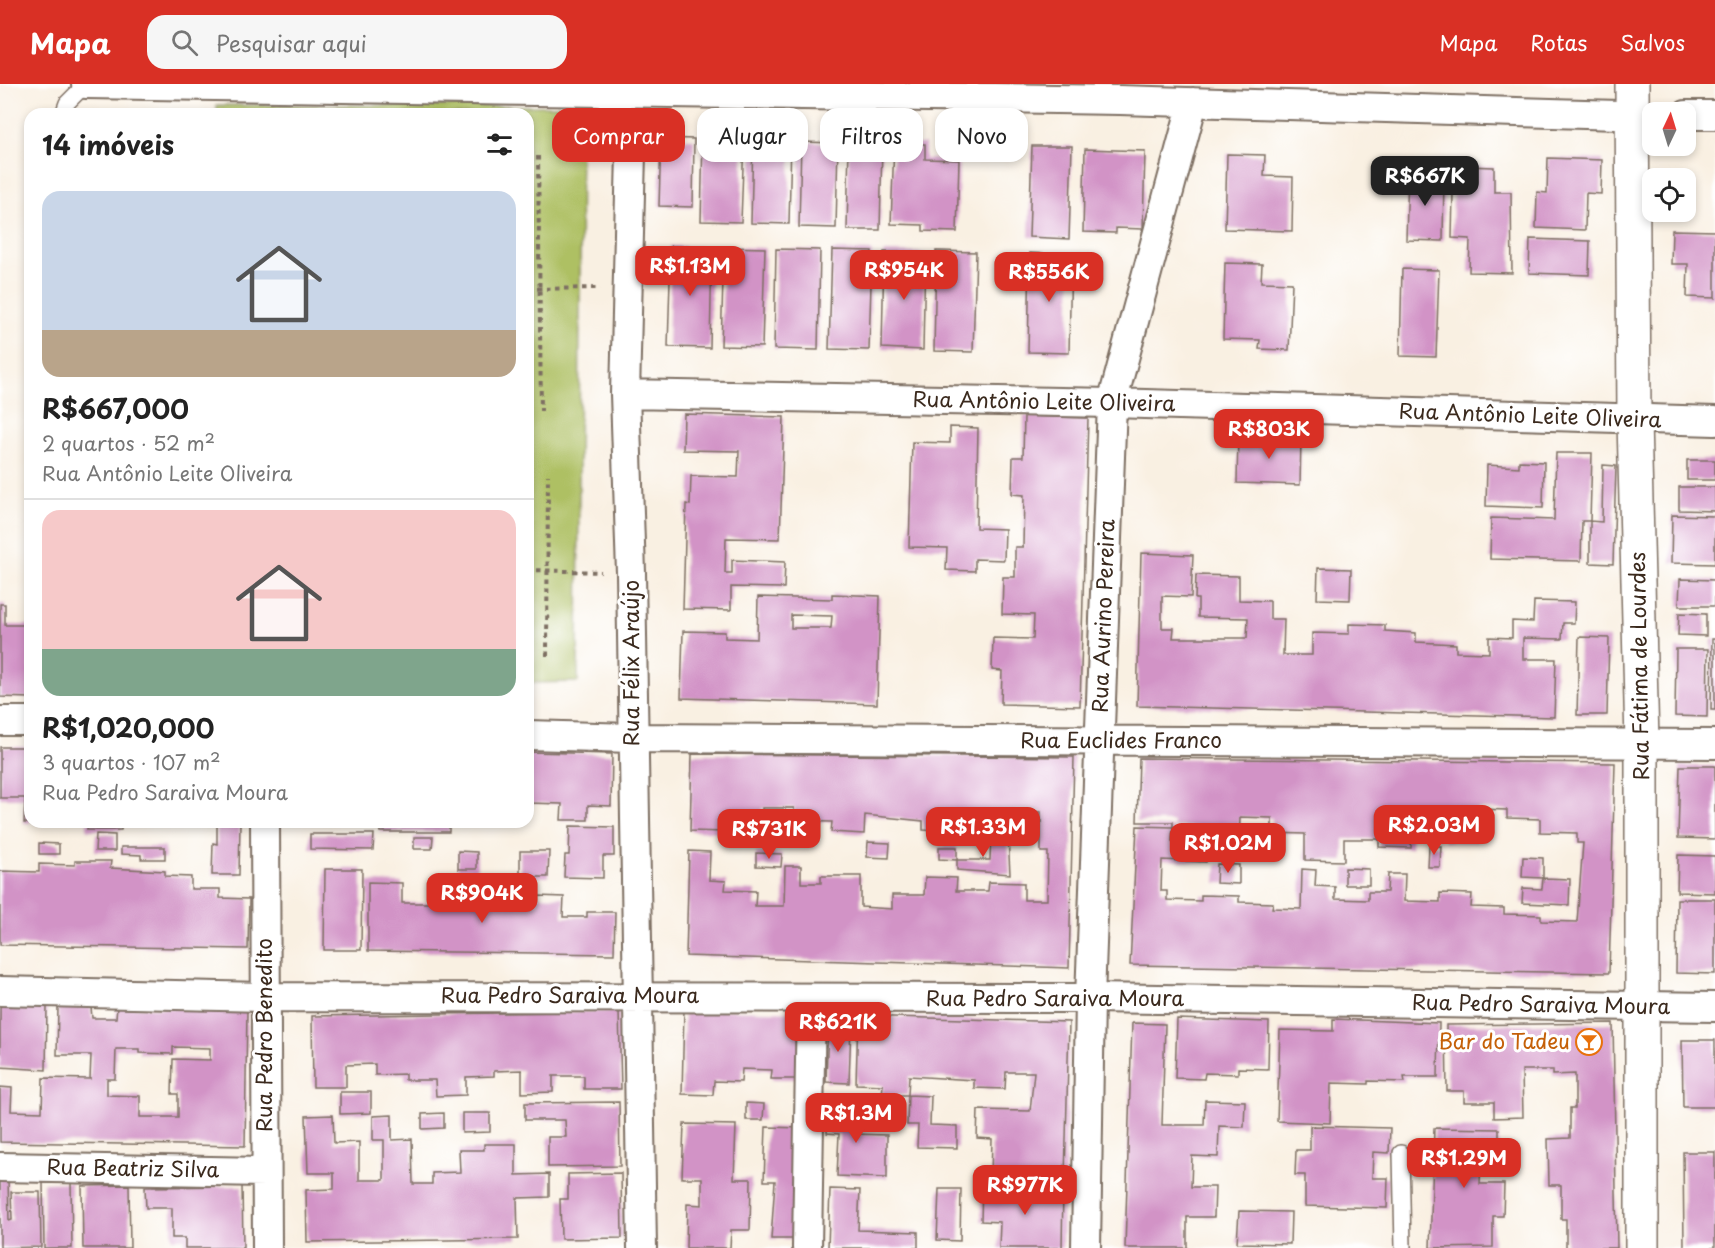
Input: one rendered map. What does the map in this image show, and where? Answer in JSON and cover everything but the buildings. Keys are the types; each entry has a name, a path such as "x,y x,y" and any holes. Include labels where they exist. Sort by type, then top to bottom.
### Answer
{"street":[{"path":"86,84 605,88 1193,102 1642,116"},
{"name":"Rua Fátima de Lourdes","path":"1632,84 1642,116 1634,420 1642,743 1642,1248"},
{"name":"Rua Félix Araújo","path":"605,88 623,121 631,153 625,394 632,573 632,738 642,1248"},
{"name":"Rua Aurino Pereira","path":"1086,1248 1090,998 1112,403 1193,102"},
{"path":"1696,116 1715,115"},
{"name":"Rua Antônio Leite Oliveira","path":"625,394 1112,403 1715,421"},
{"path":"0,720 24,721"},
{"name":"Rua Euclides Franco","path":"534,735 632,738 1715,744"},
{"name":"Rua Pedro Benedito","path":"265,828 267,1248"},
{"name":"Rua Pedro Saraiva Moura","path":"0,991 264,997 1090,998 1715,1007"},
{"path":"807,1248 810,998"},
{"name":"Rua Beatriz Silva","path":"0,1167 265,1172"}],"lane":[{"path":"65,108 67,103 86,84"},
{"path":"1401,1153 1403,1248"}],"path":[{"path":"538,156 541,411"},
{"path":"534,289 627,288"},
{"path":"547,656 548,475"},
{"path":"534,570 632,573"}],"green space":[{"path":"217,105 581,106 581,108 552,108 552,162 581,162 578,682 534,683 534,108 217,108"}],"place":[{"name":"Bar do Tadeu","path":"1589,1042"}]}
